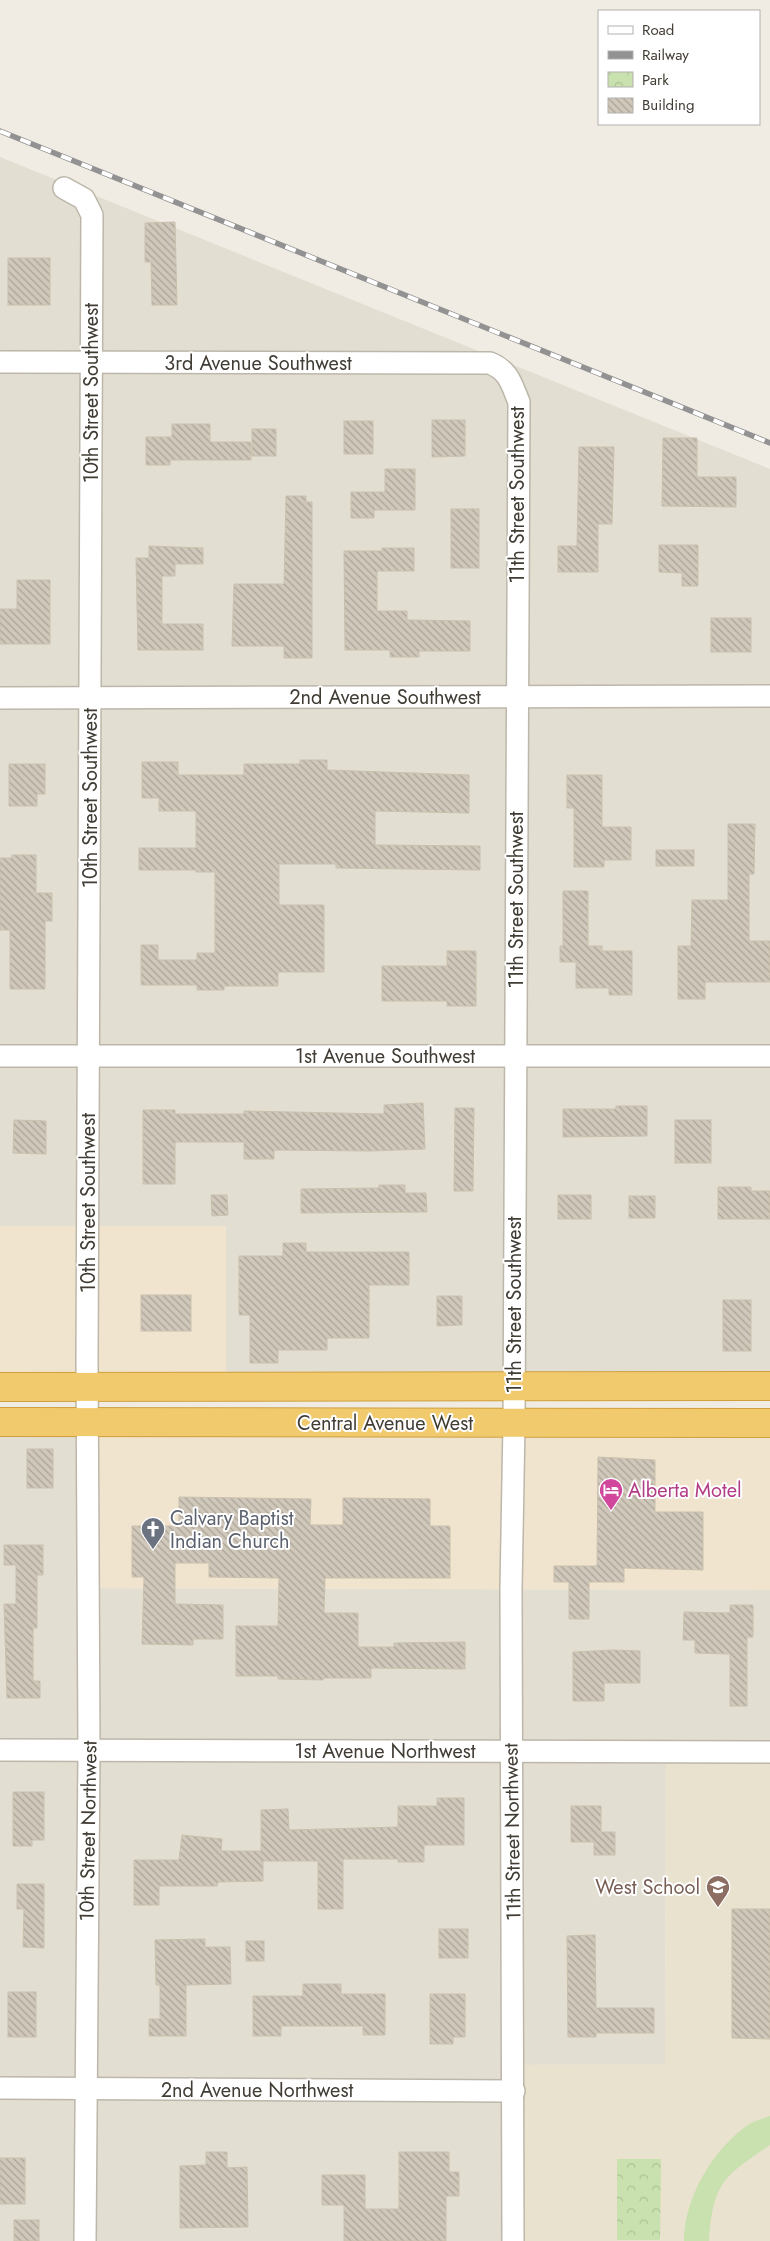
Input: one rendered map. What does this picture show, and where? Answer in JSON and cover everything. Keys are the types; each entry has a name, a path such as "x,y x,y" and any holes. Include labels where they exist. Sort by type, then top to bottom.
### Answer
{"highway":[{"name":"Central Avenue West","path":"0,1387 770,1386"},
{"name":"Central Avenue West","path":"0,1422 770,1423"}],"street":[{"name":"10th Street Southwest","path":"64,188 84,199 92,215 87,1422"},
{"name":"3rd Avenue Southwest","path":"0,362 490,363 501,368 510,379"},
{"name":"11th Street Southwest","path":"510,379 519,402 514,1424"},
{"name":"2nd Avenue Southwest","path":"0,698 770,696"},
{"name":"1st Avenue Southwest","path":"0,1056 770,1056"},
{"name":"10th Street Northwest","path":"85,2241 89,1750 87,1422"},
{"name":"11th Street Northwest","path":"514,1424 511,1752 514,2241"},
{"name":"1st Avenue Northwest","path":"0,1750 770,1752"},
{"name":"2nd Avenue Northwest","path":"0,2088 514,2091"}],"shaded area":[{"path":"0,157 770,469 770,1386 226,1387 226,1226 0,1226"},
{"path":"0,1226 226,1226 226,1387 0,1387"},
{"path":"0,1422 87,1422 88,1588 770,1590 770,1752 666,1752 665,2064 514,2065 513,2241 0,2241"},
{"path":"87,1422 770,1423 770,1590 88,1588"},
{"name":"West School","path":"666,1752 770,1752 770,2241 513,2241 514,2065 665,2064"}],"green space":[{"path":"770,2116 770,2145 741,2165 723,2183 714,2206 709,2241 684,2241 689,2208 695,2192 712,2161 735,2135 748,2125"},
{"path":"617,2159 661,2159 660,2240 617,2240"}],"building":[{"path":"175,222 177,305 152,305 151,262 145,262 145,223"},
{"path":"8,258 50,258 50,305 8,305"},
{"path":"432,420 465,420 465,456 432,457"},
{"path":"344,421 373,421 373,454 344,454"},
{"path":"172,424 210,424 210,442 251,442 251,460 170,460 170,465 146,465 146,437 172,437"},
{"path":"252,429 276,429 276,456 252,456"},
{"path":"663,438 697,438 697,477 736,477 736,507 662,506"},
{"path":"579,447 614,447 612,524 598,524 598,572 558,572 558,546 577,546"},
{"path":"385,469 415,469 415,510 374,510 374,518 351,518 351,492 385,492"},
{"path":"286,496 306,496 306,502 312,502 312,658 284,658 284,646 232,646 234,584 284,584"},
{"path":"451,509 479,509 479,568 451,568"},
{"path":"659,545 698,545 698,586 682,586 682,573 659,572"},
{"path":"149,546 203,548 203,564 175,564 175,576 162,576 162,624 203,624 203,650 138,650 136,558 149,558"},
{"path":"382,548 414,548 414,571 377,571 377,611 407,611 407,620 470,621 470,651 419,651 419,657 390,657 390,650 345,650 344,551 382,551"},
{"path":"17,580 50,580 50,644 0,644 0,609 17,609"},
{"path":"711,618 751,618 751,652 711,652"},
{"path":"300,760 327,760 327,770 469,775 469,813 375,811 375,845 480,846 480,870 336,868 336,864 279,864 279,905 324,905 324,972 278,972 278,986 224,986 224,990 197,990 197,985 141,985 141,945 158,945 158,960 197,960 197,953 215,953 215,872 139,870 139,848 196,848 196,811 159,811 159,798 142,798 142,762 178,762 178,775 244,775 244,764 300,764"},
{"path":"9,764 45,764 45,794 37,794 37,806 9,806"},
{"path":"567,775 602,775 602,827 631,827 631,860 604,860 604,867 574,867 574,808 567,808"},
{"path":"728,824 755,824 754,874 749,874 749,941 770,941 770,982 705,982 705,999 678,999 678,946 691,946 692,900 728,900"},
{"path":"656,850 694,850 694,866 656,866"},
{"path":"12,855 36,855 36,893 52,893 52,921 45,921 45,989 10,989 10,930 0,930 0,858 12,858"},
{"path":"563,891 588,891 588,946 602,946 602,951 632,951 632,995 609,995 609,988 576,988 576,962 560,962 560,946 563,946"},
{"path":"447,951 476,951 476,1006 447,1006 447,1001 382,1001 382,966 447,966"},
{"path":"423,1103 425,1149 371,1151 274,1150 274,1159 244,1159 244,1142 175,1142 175,1184 143,1184 143,1110 175,1110 175,1114 244,1114 244,1111 384,1114 384,1105"},
{"path":"616,1106 647,1106 647,1136 563,1137 563,1109 616,1109"},
{"path":"455,1108 474,1108 473,1191 454,1191"},
{"path":"14,1120 46,1121 46,1154 13,1153"},
{"path":"675,1120 711,1120 711,1163 675,1163"},
{"path":"379,1185 405,1185 405,1193 426,1193 427,1212 301,1213 301,1189 379,1188"},
{"path":"718,1187 751,1187 751,1191 770,1191 770,1219 718,1219"},
{"path":"211,1195 227,1195 228,1215 212,1216"},
{"path":"558,1195 591,1195 591,1219 558,1219"},
{"path":"629,1196 655,1196 655,1218 629,1218"},
{"path":"283,1243 306,1243 306,1252 409,1252 409,1285 369,1285 369,1338 327,1338 327,1350 278,1350 278,1363 250,1363 250,1315 239,1315 239,1256 283,1256"},
{"path":"141,1295 191,1295 191,1331 141,1331"},
{"path":"437,1296 462,1296 462,1325 437,1326"},
{"path":"723,1300 751,1300 751,1351 723,1351"},
{"path":"27,1449 53,1449 53,1488 27,1488"},
{"path":"598,1457 655,1460 655,1512 703,1512 703,1570 624,1568 624,1582 589,1582 589,1619 569,1619 569,1582 554,1582 554,1566 597,1566"},
{"path":"179,1497 311,1499 310,1525 343,1525 343,1498 430,1499 430,1526 450,1526 450,1578 325,1578 324,1613 358,1613 358,1647 394,1647 394,1643 465,1642 465,1669 371,1668 371,1678 323,1678 323,1680 278,1679 278,1676 236,1676 236,1626 278,1626 279,1578 209,1577 209,1563 175,1563 175,1604 223,1605 223,1639 193,1639 193,1645 142,1644 144,1577 132,1577 132,1526 179,1526"},
{"path":"4,1545 43,1545 43,1575 37,1575 37,1628 33,1628 33,1681 40,1681 40,1698 7,1698 4,1604 16,1604 16,1565 4,1565"},
{"path":"730,1605 753,1605 753,1637 747,1637 747,1706 730,1706 730,1654 695,1653 695,1640 683,1640 684,1612 730,1613"},
{"path":"640,1651 640,1683 604,1683 604,1701 573,1701 573,1652"},
{"path":"13,1792 44,1792 44,1840 32,1840 32,1846 13,1846"},
{"path":"437,1798 464,1798 464,1845 424,1845 424,1862 398,1862 398,1859 343,1859 343,1909 318,1909 318,1861 263,1861 263,1881 218,1882 217,1886 159,1886 159,1905 134,1905 134,1860 179,1860 182,1835 222,1839 221,1851 261,1851 261,1810 288,1809 289,1830 398,1827 398,1806 437,1806"},
{"path":"571,1806 601,1806 601,1832 615,1832 615,1855 594,1855 594,1842 571,1842"},
{"path":"17,1884 44,1884 44,1948 23,1947 24,1909 17,1909"},
{"path":"732,1909 770,1909 770,2039 732,2038"},
{"path":"439,1929 468,1929 468,1958 439,1958"},
{"path":"595,1935 596,2008 654,2008 654,2033 596,2033 596,2037 568,2037 567,1936"},
{"path":"205,1939 205,1947 230,1947 231,1984 186,1985 186,2036 149,2036 149,2019 160,2019 160,1985 156,1985 155,1940"},
{"path":"246,1941 264,1941 264,1961 246,1961"},
{"path":"303,1984 341,1984 341,1994 385,1994 385,2035 363,2035 363,2026 281,2026 281,2036 253,2036 253,1996 303,1996"},
{"path":"8,1992 36,1992 36,2037 8,2037"},
{"path":"430,1994 465,1994 465,2037 453,2037 453,2044 430,2044"},
{"path":"206,2152 227,2152 227,2168 247,2167 248,2227 180,2228 180,2166 206,2165"},
{"path":"399,2152 449,2152 449,2172 459,2172 459,2196 446,2196 446,2241 344,2241 344,2205 322,2205 322,2175 365,2175 365,2209 399,2209"},
{"path":"0,2158 25,2158 25,2204 0,2204"},
{"path":"14,2220 39,2220 39,2241 14,2241"}],"railway":[{"path":"0,131 770,443"}],"place":[{"name":"Alberta Motel","path":"611,1511"},
{"name":"Calvary Baptist Indian Church","path":"153,1550"},
{"name":"West School","path":"718,1908"}]}
